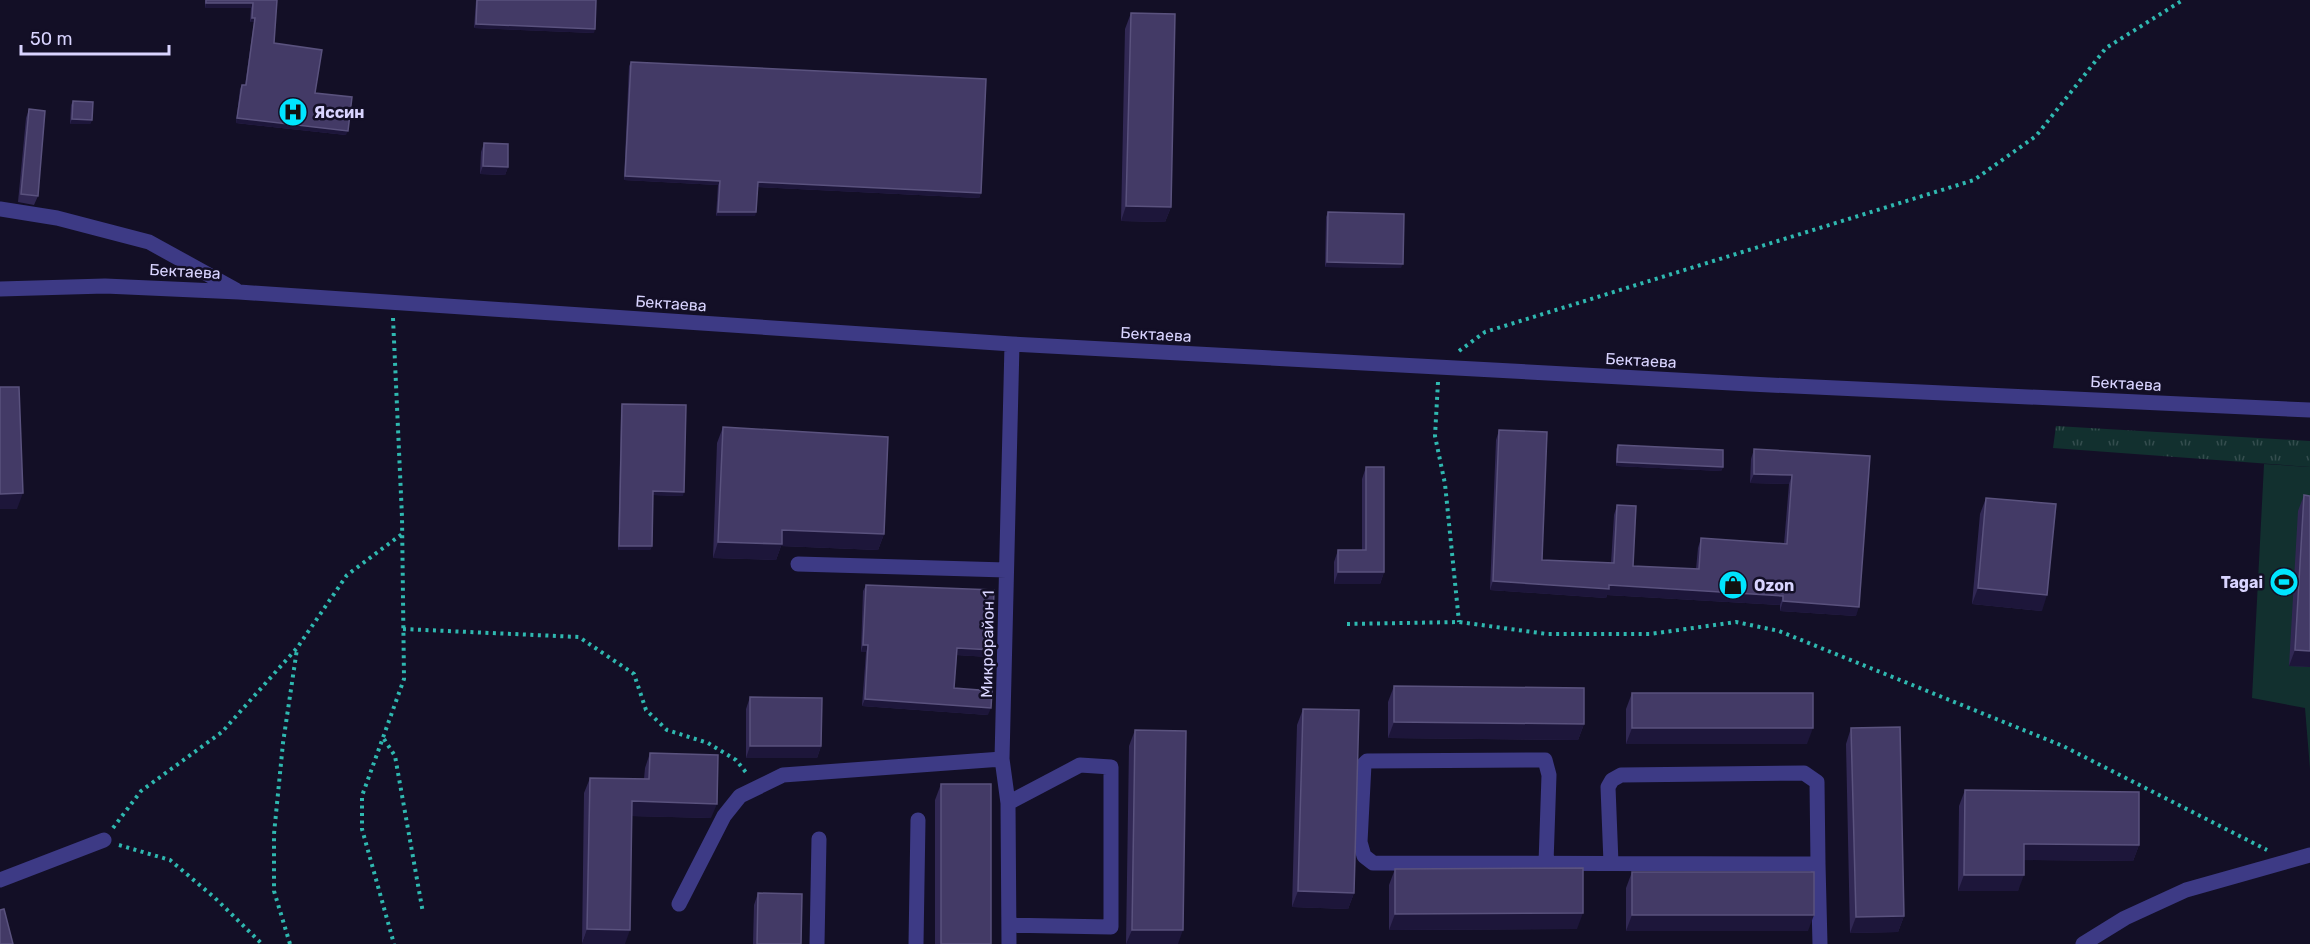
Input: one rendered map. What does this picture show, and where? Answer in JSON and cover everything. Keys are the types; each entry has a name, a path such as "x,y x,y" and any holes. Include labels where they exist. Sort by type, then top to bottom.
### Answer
{"street":[{"path":"0,209 57,218 149,242 239,292"},
{"name":"Бектаева","path":"0,289 105,286 239,292 1012,344 1762,385 2310,410"},
{"name":"Микрорайон 1","path":"1010,944 1008,803 1002,759 1012,344"},
{"path":"798,564 1006,570"},
{"path":"679,904 724,816 740,796 783,775 1002,759"},
{"path":"1546,862 1549,775 1545,760 1367,761 1364,764 1360,842 1364,856 1373,862 1818,864"},
{"path":"1008,803 1080,765 1111,767 1111,927 1010,925"},
{"path":"1611,862 1608,787 1612,780 1622,775 1804,772 1817,782 1820,944"},
{"path":"916,944 918,819"},
{"path":"817,944 819,839"},
{"path":"0,880 104,840"},
{"path":"2083,944 2125,918 2186,890 2310,855"}],"path":[{"path":"1459,622 1446,484 1435,436 1439,366 1485,332 1974,180 2036,136 2106,48 2183,0"},
{"path":"392,302 402,534 404,679 362,796 362,829 394,944"},
{"path":"262,944 215,898 170,860 104,840 141,791 222,732 297,648 347,575 402,534"},
{"path":"1347,624 1459,622 1547,634 1650,634 1736,622 1779,631 2063,746 2289,861"},
{"path":"403,629 579,638 634,674 646,710 667,730 708,743 736,760 759,786"},
{"path":"290,944 274,891 274,834 283,743 297,648"},
{"path":"383,739 395,756 423,913"}],"green space":[{"path":"2056,426 2310,441 2310,467 2053,448"},
{"name":"Tagai","path":"2264,464 2310,467 2310,769 2305,708 2252,698"}],"building":[{"path":"206,0 277,0 274,43 322,50 315,93 352,97 348,131 237,118 242,85 246,85 255,18 252,18 253,3 206,3"},
{"path":"477,0 596,0 595,29 476,24"},
{"path":"1131,13 1175,14 1171,207 1126,206"},
{"path":"631,62 986,79 981,193 758,182 756,212 718,212 720,181 625,176"},
{"path":"73,101 93,102 92,120 72,119"},
{"path":"29,109 45,111 38,196 21,194"},
{"path":"484,143 508,144 508,167 483,166"},
{"path":"1328,212 1404,214 1403,264 1327,262"},
{"path":"0,387 19,387 23,493 0,494"},
{"path":"622,404 686,405 684,492 653,491 652,546 619,546"},
{"path":"723,427 888,437 884,534 782,530 782,544 718,542"},
{"path":"1499,430 1547,432 1542,560 1614,563 1617,505 1636,506 1633,566 1699,569 1701,538 1787,544 1792,475 1754,474 1754,449 1870,456 1859,607 1783,601 1783,596 1609,585 1609,589 1493,581"},
{"path":"1618,445 1723,450 1723,467 1617,462"},
{"path":"1366,467 1384,467 1384,572 1338,572 1338,550 1366,550"},
{"path":"2304,495 2310,496 2310,651 2295,650"},
{"path":"1986,498 2056,504 2047,595 1978,588"},
{"path":"866,585 994,590 992,650 957,648 954,688 992,691 991,708 865,699 868,645 863,645"},
{"path":"1394,686 1584,688 1584,724 1394,722"},
{"path":"1632,693 1813,693 1813,728 1632,728"},
{"path":"750,697 822,698 821,746 750,746"},
{"path":"1303,709 1359,710 1354,893 1298,891"},
{"path":"1900,727 1904,916 1856,917 1851,728"},
{"path":"1135,730 1186,731 1183,930 1132,930"},
{"path":"650,753 718,755 717,804 632,801 630,930 587,929 590,778 649,779"},
{"path":"941,784 991,784 991,944 941,944"},
{"path":"1965,790 2139,792 2139,845 2024,844 2024,875 1964,875"},
{"path":"1583,868 1583,913 1395,914 1395,869"},
{"path":"1632,872 1814,872 1814,915 1632,915"},
{"path":"758,893 802,894 801,944 757,944"},
{"path":"4,909 13,944 0,944 0,910"}],"place":[{"name":"Яссин","path":"293,112"},
{"name":"Tagai","path":"2284,582"},
{"name":"Ozon","path":"1733,585"}]}
